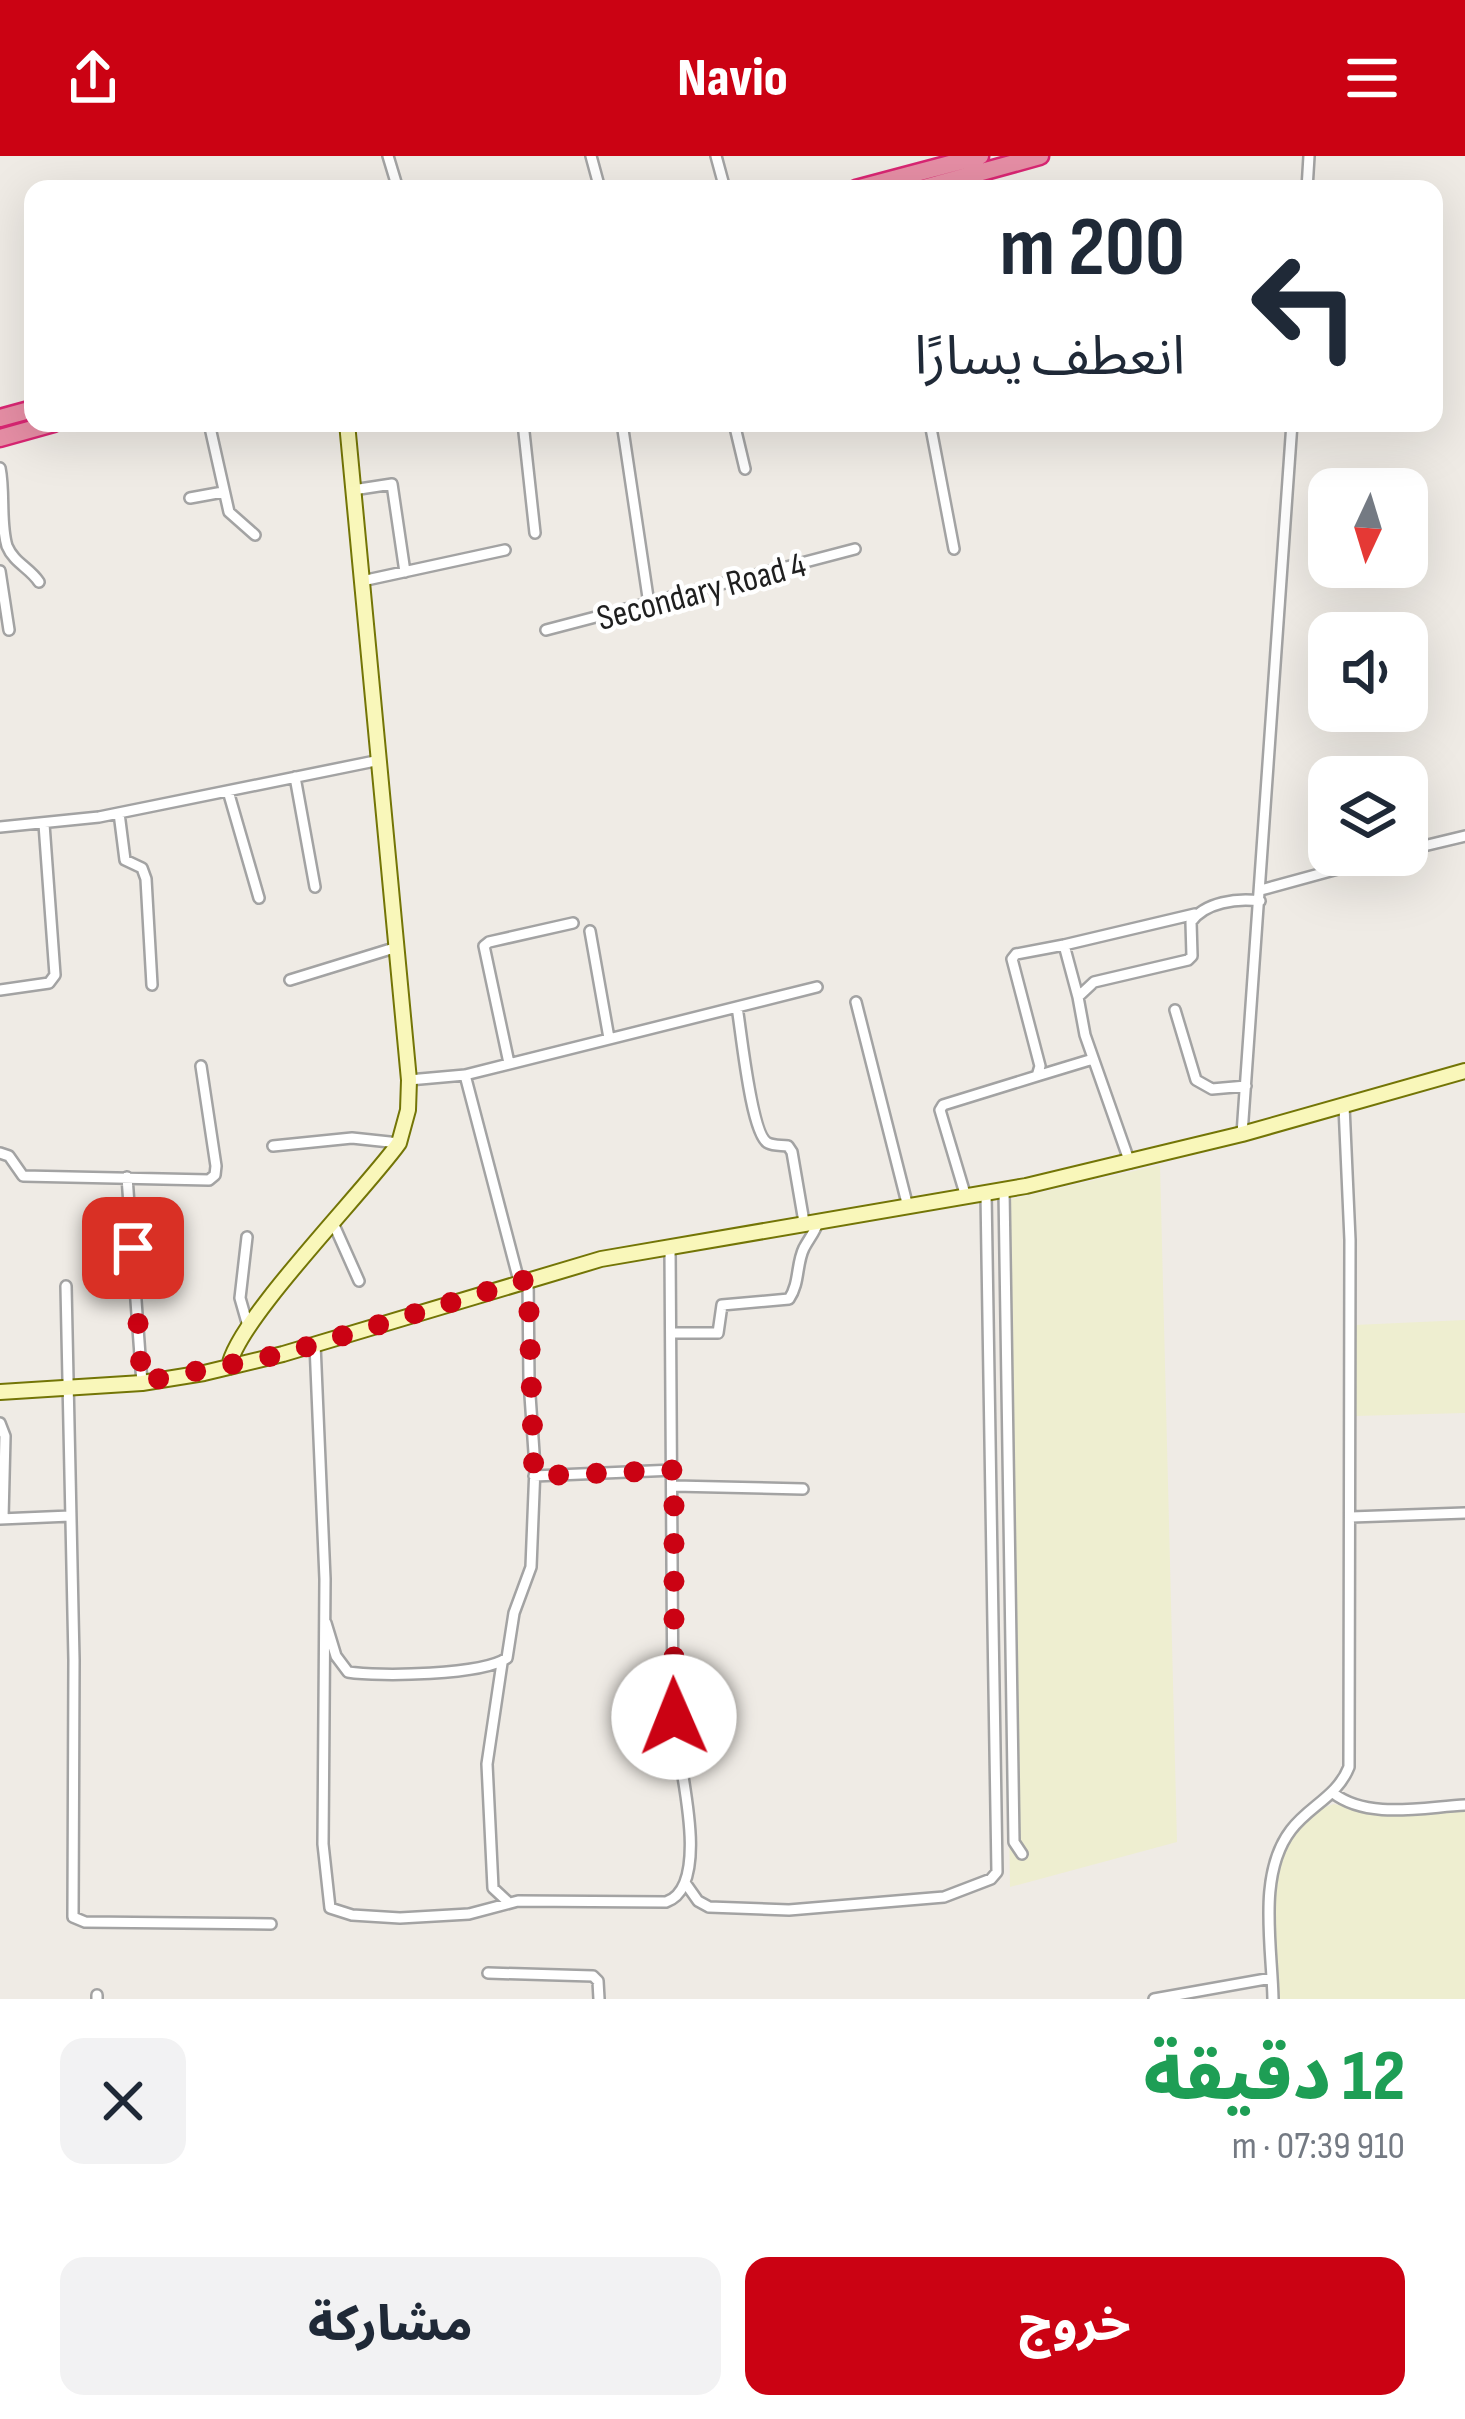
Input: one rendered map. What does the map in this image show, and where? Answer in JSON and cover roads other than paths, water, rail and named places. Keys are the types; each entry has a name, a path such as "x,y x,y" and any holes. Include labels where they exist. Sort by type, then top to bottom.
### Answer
{"highway":[{"path":"890,180 980,156"},
{"path":"953,180 1040,156"}],"street":[{"path":"210,432 229,512 255,535"},
{"path":"229,1367 248,1326 399,1143 408,1110 348,432"},
{"path":"524,432 535,532"},
{"path":"623,432 649,604"},
{"path":"736,432 745,470"},
{"path":"932,432 954,549"},
{"path":"1242,1134 1291,432"},
{"path":"0,468 7,545 39,582"},
{"path":"353,490 392,484 405,572"},
{"path":"190,498 223,492"},
{"name":"Secondary Road 4","path":"546,630 855,549"},
{"path":"362,580 505,550"},
{"path":"0,571 9,629"},
{"path":"0,827 119,813 380,760"},
{"path":"295,777 315,887"},
{"path":"227,791 259,898"},
{"path":"119,813 125,860 142,868 146,879 152,985"},
{"path":"0,990 49,983 55,975 44,824"},
{"path":"1428,845 1465,836"},
{"path":"1037,1076 1040,1066 1012,958 1016,954 1195,914 1323,876"},
{"path":"1078,997 1094,982 1188,960 1195,914"},
{"path":"509,1063 484,946 573,923"},
{"path":"590,931 609,1038"},
{"path":"1064,945 1078,1010 1130,1163"},
{"path":"290,980 394,948"},
{"path":"409,1081 465,1075 817,987"},
{"path":"856,1003 908,1207"},
{"path":"671,1333 718,1333 722,1305 789,1299 803,1250 814,1235 792,1152 788,1146 762,1138 755,1119 737,1007"},
{"path":"1175,1010 1196,1080 1212,1089 1246,1086"},
{"path":"966,1197 940,1110 943,1105 1093,1059"},
{"path":"0,1154 9,1156 23,1176 203,1180 215,1174 201,1066"},
{"path":"0,1393 142,1382 229,1367 523,1280 670,1244 966,1197 1130,1163 1465,1071"},
{"path":"465,1075 523,1280 534,1476 529,1579 517,1603 510,1651 502,1663 487,1764 493,1888 507,1901"},
{"path":"1273,1999 1274,1860 1294,1826 1333,1793 1349,1767 1351,1240 1344,1106"},
{"path":"274,1146 352,1138 399,1143"},
{"path":"127,1177 142,1382"},
{"path":"1004,1190 1014,1842 1022,1854"},
{"path":"686,1885 698,1901 710,1907 789,1910 944,1898 992,1879 997,1872 986,1193"},
{"path":"334,1225 359,1281"},
{"path":"247,1237 239,1298 248,1326"},
{"path":"315,1344 324,1538 323,1844 330,1908 352,1915 400,1918 470,1914 507,1901 666,1902 680,1895 686,1885 690,1824 676,1754 673,1701 670,1244"},
{"path":"66,1286 73,1917 85,1922 271,1924"},
{"path":"0,1424 5,1436 2,1518 70,1516"},
{"path":"534,1476 674,1470"},
{"path":"674,1486 802,1489"},
{"path":"1351,1517 1465,1513"},
{"path":"323,1612 336,1656 348,1672 454,1670 502,1663"},
{"path":"1333,1793 1346,1803 1373,1809 1465,1805"},
{"path":"488,1973 593,1976 599,1999"},
{"path":"1154,1999 1272,1978"}]}
